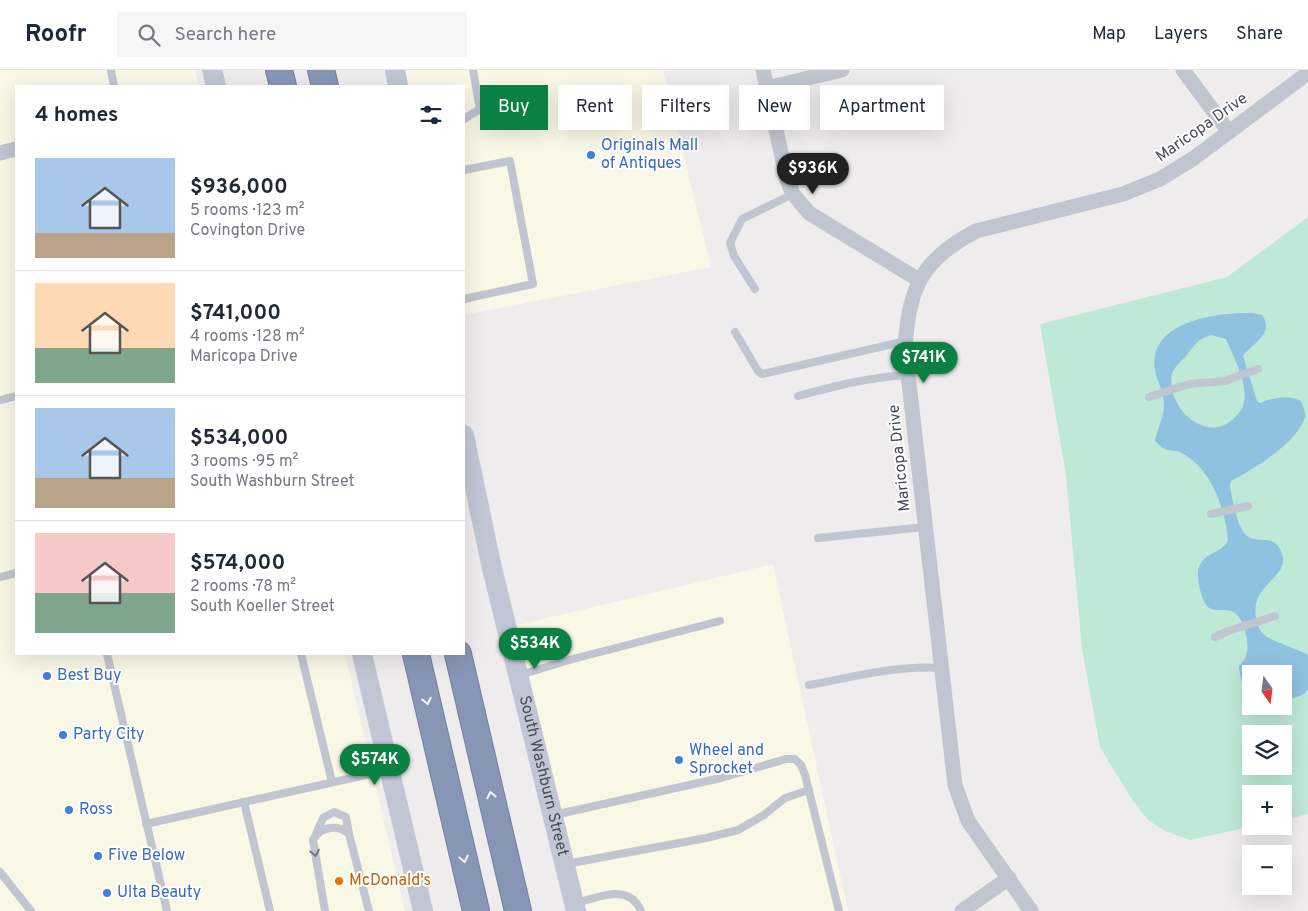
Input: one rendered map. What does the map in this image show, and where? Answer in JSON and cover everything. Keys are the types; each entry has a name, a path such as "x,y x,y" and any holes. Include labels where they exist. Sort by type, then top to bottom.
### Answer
{"highway":[{"path":"279,70 283,85"},
{"path":"321,70 325,85"},
{"path":"416,655 476,911"},
{"path":"458,655 518,911"}],"street":[{"path":"212,70 216,85"},
{"path":"394,70 398,85"},
{"path":"763,70 766,85"},
{"path":"780,85 842,70"},
{"path":"1182,70 1229,132"},
{"name":"Maricopa Drive","path":"1031,911 968,821 954,785 908,375 907,324 919,280 939,256 956,242 976,231 1142,187 1178,169 1308,73"},
{"path":"776,130 787,180 793,194 810,213 919,280"},
{"path":"0,153 15,149"},
{"name":"South Washburn Street","path":"465,440 491,564 575,907"},
{"path":"362,655 423,911"},
{"path":"962,911 1009,878"}],"lane":[{"path":"465,117 480,109 473,70"},
{"path":"111,71 114,85"},
{"path":"465,170 510,161 533,284 465,299"},
{"path":"755,290 734,256 730,243 742,219 793,194"},
{"path":"734,332 758,371 762,374 906,342"},
{"path":"1149,397 1180,387 1225,381 1258,369"},
{"path":"798,396 845,383 879,377 908,375"},
{"path":"0,400 15,396"},
{"path":"1211,514 1248,506"},
{"path":"818,538 925,527"},
{"path":"0,577 15,573"},
{"path":"1215,637 1276,616"},
{"path":"518,676 573,658 720,621"},
{"path":"107,655 167,911"},
{"path":"301,655 332,782"},
{"path":"809,685 890,670 919,667 941,668"},
{"path":"552,815 721,778 786,759 795,759 802,765 839,911"},
{"path":"146,824 389,769"},
{"path":"564,865 706,838 738,830 758,820 784,798 809,790"},
{"path":"244,802 270,911"},
{"path":"325,911 326,905 313,846 323,818 334,812 346,817 369,911"},
{"path":"316,834 334,828 350,834"},
{"path":"0,872 31,911"},
{"path":"575,907 619,892 633,899 641,911"}],"shaded area":[{"path":"0,70 195,70 199,85 15,85 15,655 345,655 405,911 0,911"},
{"path":"395,70 663,70 667,85 642,85 642,130 678,130 711,267 465,315 465,85 398,85"},
{"path":"773,564 848,911 576,911 506,628"}],"green space":[{"path":"1308,217 1308,814 1292,818 1292,785 1242,785 1242,829 1190,840 1165,831 1148,820 1131,798 1100,747 1082,649 1066,475 1040,324 1227,277"}],"water":[{"path":"1253,313 1262,315 1265,321 1266,327 1261,337 1243,356 1257,401 1260,403 1280,398 1296,399 1301,401 1305,413 1305,418 1299,429 1282,447 1231,481 1230,485 1235,512 1243,532 1251,538 1274,542 1281,551 1283,560 1281,568 1259,596 1256,605 1256,617 1259,628 1267,637 1308,655 1308,690 1302,695 1292,698 1292,665 1242,665 1242,681 1239,666 1245,659 1247,645 1242,621 1232,611 1209,608 1201,594 1198,578 1199,567 1202,562 1206,557 1222,548 1228,539 1220,503 1210,481 1194,462 1181,453 1160,446 1155,441 1164,404 1154,362 1160,343 1181,326 1210,316","holes":["1211,335 1226,339 1236,361 1245,395 1242,409 1238,415 1223,426 1212,428 1190,419 1181,410 1175,399 1172,387 1172,374 1176,367 1196,343"]}],"place":[{"name":"Originals Mall of Antiques","path":"591,155"},
{"name":"Best Buy","path":"47,676"},
{"name":"Party City","path":"63,735"},
{"name":"Wheel and Sprocket","path":"679,760"},
{"name":"Ross","path":"69,810"},
{"name":"Five Below","path":"98,856"},
{"name":"McDonald's","path":"339,881"},
{"name":"Ulta Beauty","path":"107,893"}]}
